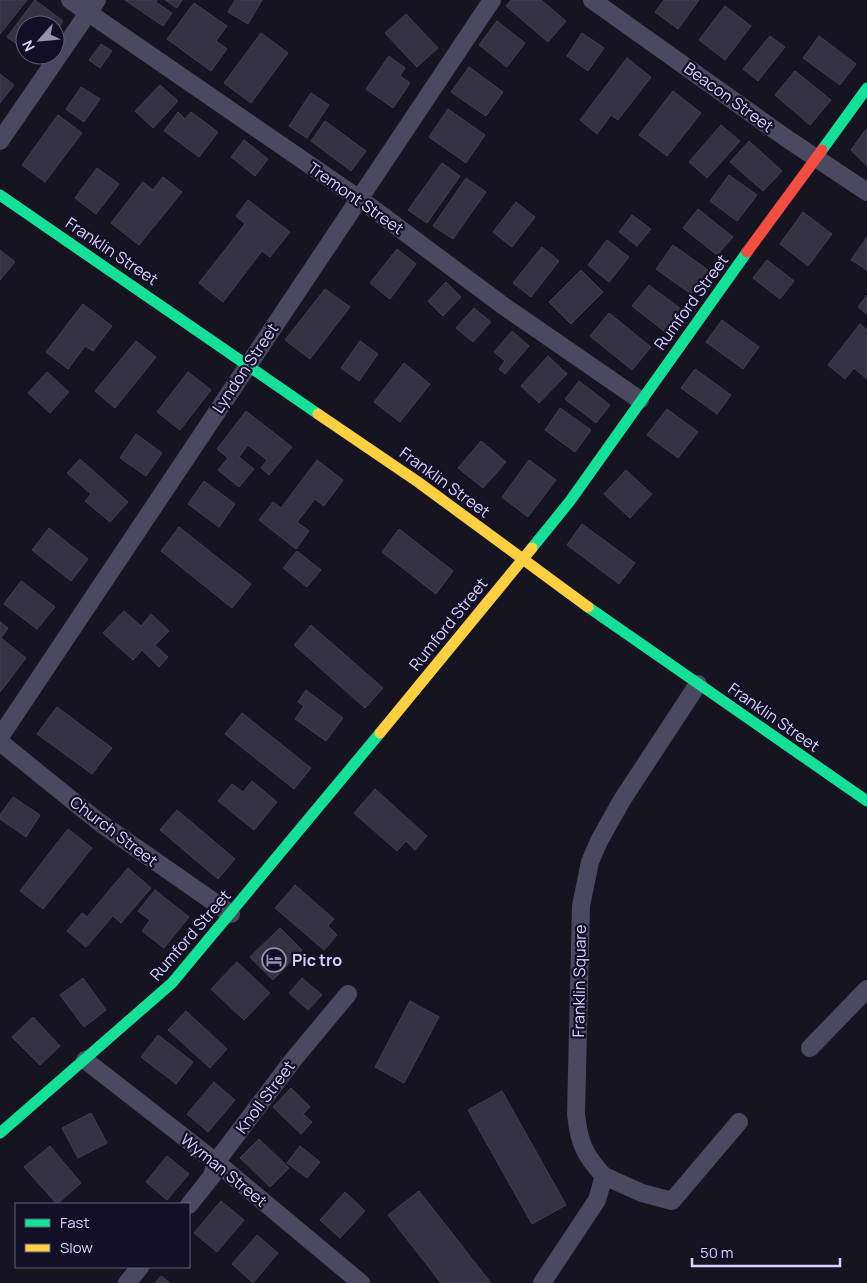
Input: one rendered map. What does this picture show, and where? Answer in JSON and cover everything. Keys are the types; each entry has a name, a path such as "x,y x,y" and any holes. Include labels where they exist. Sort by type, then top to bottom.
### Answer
{"street":[{"name":"Tremont Street","path":"70,0 93,6 505,307 640,400"},
{"name":"Lyndon Street","path":"0,737 247,363 492,0"},
{"name":"Beacon Street","path":"592,0 867,192"},
{"path":"0,140 93,6"},
{"name":"Rumford Street","path":"0,1133 172,983 231,914 570,501 640,400 867,88"},
{"name":"Franklin Street","path":"0,194 450,505 522,560 867,801"},
{"name":"Franklin Square","path":"604,1176 590,1161 578,1138 576,1114 581,906 590,862 599,840 622,800 698,684"},
{"name":"Church Street","path":"0,742 99,822 231,914"},
{"path":"810,1048 867,989"},
{"name":"Knoll Street","path":"190,1204 212,1176 216,1162 293,1060 348,994"},
{"name":"Wyman Street","path":"85,1060 216,1162 361,1283"},
{"path":"542,1283 597,1200 604,1176 642,1193 672,1201 739,1122"},
{"path":"127,1283 139,1268"}],"building":[{"path":"0,0 27,0 15,15 0,34"},
{"path":"35,0 55,15 24,15"},
{"path":"125,0 157,0 156,2 172,13 163,26"},
{"path":"165,0 182,0 177,8"},
{"path":"235,0 262,0 248,24 228,12"},
{"path":"511,0 541,0 566,21 548,42 506,6"},
{"path":"664,0 699,0 678,29 655,12"},
{"path":"194,3 227,26 216,41 227,49 211,71 167,39"},
{"path":"725,6 751,26 725,60 699,40"},
{"path":"406,14 438,48 417,67 385,33"},
{"path":"497,21 525,43 507,67 479,45"},
{"path":"15,26 15,43 7,37"},
{"path":"261,33 288,53 251,103 224,83"},
{"path":"582,33 604,48 588,71 567,56"},
{"path":"770,36 785,47 758,81 743,69"},
{"path":"819,36 856,64 840,85 803,58"},
{"path":"101,44 112,51 100,68 89,60"},
{"path":"389,56 405,68 400,76 410,83 393,108 366,89"},
{"path":"627,58 651,77 618,120 611,115 597,134 580,120"},
{"path":"469,67 503,92 486,116 451,92"},
{"path":"795,71 831,100 810,125 775,95"},
{"path":"0,74 14,85 0,103"},
{"path":"160,85 178,101 153,128 135,111"},
{"path":"81,87 100,99 84,122 66,109"},
{"path":"673,91 701,113 667,156 639,135"},
{"path":"311,93 329,105 307,138 289,126"},
{"path":"448,109 485,135 466,163 429,137"},
{"path":"178,112 185,119 191,112 218,132 199,157 164,131"},
{"path":"58,115 82,133 45,182 22,165"},
{"path":"325,121 366,151 351,171 311,141"},
{"path":"721,125 740,141 707,178 689,162"},
{"path":"867,130 867,166 851,150"},
{"path":"244,140 268,159 255,176 231,157"},
{"path":"749,141 782,171 763,191 730,162"},
{"path":"442,163 460,176 427,223 408,210"},
{"path":"97,168 119,184 96,214 75,198"},
{"path":"729,175 757,195 737,221 710,201"},
{"path":"163,177 182,192 139,245 111,223 143,182 153,190"},
{"path":"466,178 486,192 453,239 433,226"},
{"path":"248,200 290,232 270,257 262,251 223,302 199,283 245,224 236,216"},
{"path":"516,202 535,217 512,247 493,232"},
{"path":"698,209 733,237 717,255 683,228"},
{"path":"803,212 832,234 808,266 780,244"},
{"path":"632,215 651,229 637,246 619,232"},
{"path":"867,237 867,270 851,260"},
{"path":"607,240 629,257 609,282 588,265"},
{"path":"673,245 708,270 691,294 656,269"},
{"path":"542,247 559,261 531,297 513,283"},
{"path":"397,249 416,264 390,299 370,283"},
{"path":"0,250 15,262 0,280"},
{"path":"767,260 794,281 780,299 753,278"},
{"path":"581,270 603,292 571,324 549,302"},
{"path":"446,282 461,297 443,316 428,301"},
{"path":"649,285 681,309 664,331 632,306"},
{"path":"325,289 350,307 310,359 285,340"},
{"path":"867,295 867,314 858,307"},
{"path":"83,304 112,326 93,351 85,346 68,369 46,352"},
{"path":"474,308 491,322 473,342 456,328"},
{"path":"609,313 651,347 632,370 590,336"},
{"path":"722,320 759,347 743,369 706,342"},
{"path":"860,324 867,330 867,379 854,368 845,379 828,365"},
{"path":"512,331 529,346 505,374 499,369 505,361 494,352"},
{"path":"136,341 156,357 115,408 95,391"},
{"path":"360,341 378,354 359,381 341,368"},
{"path":"548,356 567,374 539,403 521,386"},
{"path":"404,363 430,384 400,422 374,402"},
{"path":"695,369 731,395 717,414 681,388"},
{"path":"47,372 69,392 50,413 28,393"},
{"path":"188,372 211,390 180,430 157,412"},
{"path":"579,381 610,405 596,423 565,399"},
{"path":"560,408 591,430 575,452 545,430"},
{"path":"667,409 698,432 678,458 647,435"},
{"path":"246,411 292,447 269,475 261,468 267,460 248,445 239,457 254,469 239,487 218,470 228,458 217,449"},
{"path":"136,434 162,453 146,476 120,458"},
{"path":"481,441 506,462 483,488 458,468"},
{"path":"80,459 128,502 110,522 85,501 91,494 67,473"},
{"path":"317,460 343,480 324,506 315,499 297,522 309,531 296,549 259,520 273,502 281,508"},
{"path":"529,460 556,480 528,517 502,497"},
{"path":"626,470 652,494 630,518 604,494"},
{"path":"204,481 235,504 219,527 188,504"},
{"path":"582,524 635,563 619,584 567,545"},
{"path":"179,527 251,584 232,608 161,551"},
{"path":"49,528 88,559 71,581 32,550"},
{"path":"399,529 453,571 436,594 382,552"},
{"path":"297,551 321,570 307,587 283,568"},
{"path":"21,581 55,607 37,629 4,604"},
{"path":"124,611 141,626 151,614 169,631 155,645 168,657 159,667 142,650 133,660 103,633"},
{"path":"0,622 8,628 1,638 26,658 0,692"},
{"path":"311,625 383,688 365,708 294,645"},
{"path":"306,690 343,718 326,741 295,719 304,706 298,702"},
{"path":"57,707 112,748 92,774 37,734"},
{"path":"242,713 311,768 294,789 225,734"},
{"path":"252,781 277,802 254,830 218,801 232,784 243,792"},
{"path":"375,789 427,836 415,850 406,841 397,851 354,813"},
{"path":"13,797 40,815 26,837 0,819 0,815"},
{"path":"177,810 235,859 218,879 160,830"},
{"path":"68,829 92,848 43,909 20,891"},
{"path":"128,868 151,888 121,923 113,916 86,947 67,931 82,913 87,917"},
{"path":"295,885 334,919 328,926 337,935 324,950 275,908"},
{"path":"155,890 189,917 164,948 142,931 150,920 138,911"},
{"path":"280,928 302,950 273,980 250,957"},
{"path":"237,962 270,993 244,1020 211,989"},
{"path":"83,978 106,1010 84,1027 60,995"},
{"path":"302,978 322,995 308,1010 289,993"},
{"path":"410,1001 439,1017 404,1083 375,1067"},
{"path":"186,1011 227,1049 210,1068 168,1030"},
{"path":"33,1017 60,1046 40,1065 12,1037"},
{"path":"158,1035 193,1062 176,1084 141,1057"},
{"path":"214,1082 235,1100 208,1132 187,1114"},
{"path":"291,1088 310,1107 303,1114 312,1122 301,1134 273,1107"},
{"path":"502,1091 566,1205 532,1224 468,1110"},
{"path":"91,1113 107,1143 78,1158 62,1128"},
{"path":"259,1139 289,1168 270,1187 240,1158"},
{"path":"50,1146 81,1183 56,1203 24,1167"},
{"path":"300,1146 320,1162 307,1178 287,1163"},
{"path":"167,1156 189,1174 167,1200 146,1182"},
{"path":"419,1191 491,1283 441,1283 388,1215"},
{"path":"345,1192 365,1211 340,1238 320,1220"},
{"path":"221,1201 244,1220 217,1252 194,1233"},
{"path":"257,1235 278,1253 253,1283 232,1264"},
{"path":"161,1276 170,1283 155,1283"}],"traffic: fast":[{"path":"822,150 867,88"},
{"path":"0,195 318,414"},
{"path":"532,548 570,501 747,252"},
{"path":"588,607 867,801"},
{"path":"0,1133 172,983 380,733"}],"traffic: slow":[{"path":"318,414 418,482 588,607"},
{"path":"380,733 532,548"}],"traffic: jam":[{"path":"747,252 822,150"}],"place":[{"name":"Pic tro","path":"274,960"}]}
